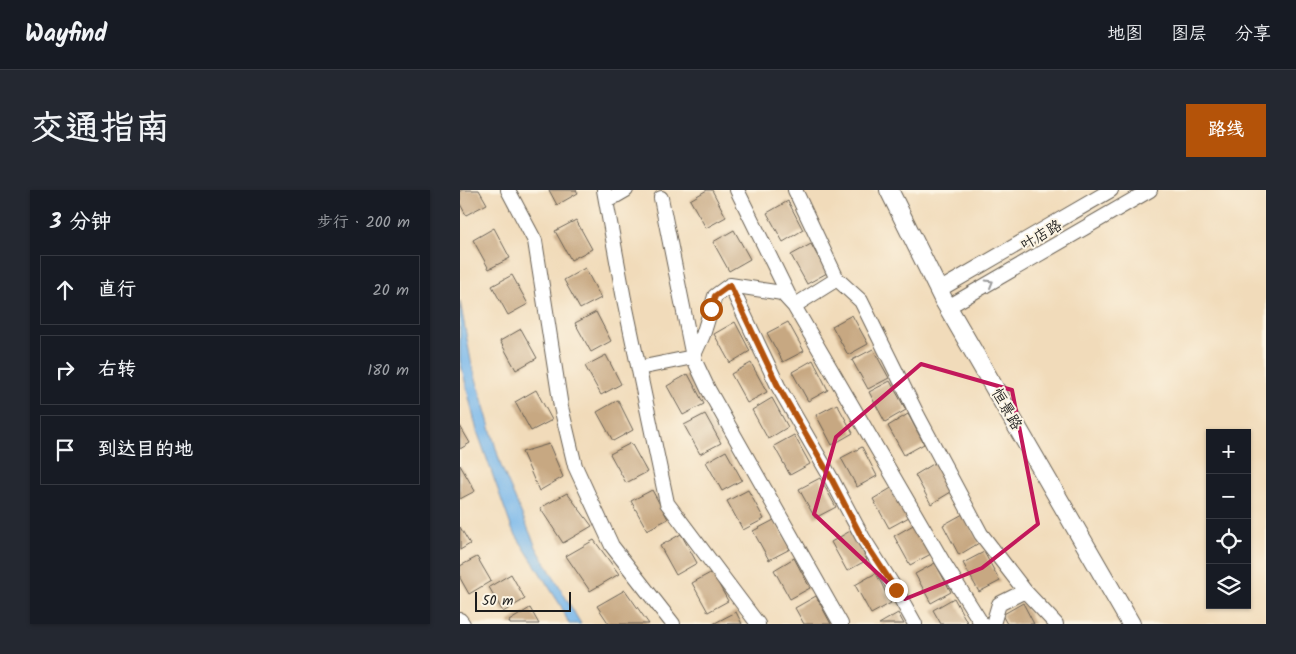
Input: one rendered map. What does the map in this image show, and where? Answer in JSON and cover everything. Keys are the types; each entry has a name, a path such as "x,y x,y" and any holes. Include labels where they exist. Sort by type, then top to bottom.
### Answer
{"street":[{"path":"508,190 535,241 561,407 575,466 612,546 672,624"},
{"path":"626,190 606,195 624,299 667,502 758,624"},
{"path":"737,190 794,306 943,562 982,624"},
{"path":"795,190 838,279 861,301 918,416 981,534 1024,590 1056,624"},
{"name":"恒景路","path":"889,190 948,307 1131,624"},
{"name":"叶店路","path":"939,290 1111,190"},
{"name":"叶店路","path":"948,307 1150,190"},
{"path":"661,198 693,357 708,389 841,624"},
{"path":"794,306 838,279"},
{"path":"693,357 703,335 715,296 730,285 782,293 794,306"},
{"path":"730,285 778,386 831,478 862,538 896,590 915,624"},
{"path":"639,368 693,357"},
{"path":"994,624 999,604 1024,590"},
{"path":"460,620 463,624"}],"highlighted area":[{"path":"921,364 1012,390 1038,524 982,568 905,599 814,514 836,437"}],"water":[{"path":"460,301 471,361 501,466 536,547 581,624 569,624 561,606 512,529 477,431 460,360"}],"building":[{"path":"460,190 479,190 487,204 466,215 460,204"},
{"path":"549,190 576,190 578,193 557,205"},
{"path":"707,190 712,190 726,217 706,228 690,200"},
{"path":"788,201 803,230 783,242 767,213"},
{"path":"576,220 592,249 571,260 555,231"},
{"path":"494,228 510,258 489,269 473,240"},
{"path":"734,230 750,259 729,271 713,242"},
{"path":"811,244 827,273 807,284 791,255"},
{"path":"585,268 601,298 580,309 564,280"},
{"path":"512,275 528,304 508,315 492,286"},
{"path":"596,312 611,341 591,352 575,323"},
{"path":"852,315 868,344 848,355 832,326"},
{"path":"735,322 750,351 730,363 714,334"},
{"path":"788,322 804,351 783,362 767,333"},
{"path":"521,329 537,358 516,370 500,341"},
{"path":"873,349 889,378 868,389 852,360"},
{"path":"606,355 621,384 601,395 585,366"},
{"path":"813,360 828,390 808,401 792,372"},
{"path":"751,363 767,392 747,403 731,374"},
{"path":"688,374 704,404 683,415 667,386"},
{"path":"890,381 906,410 885,422 869,392"},
{"path":"536,390 552,420 531,431 515,402"},
{"path":"772,398 788,427 768,439 752,410"},
{"path":"618,400 633,430 613,441 597,412"},
{"path":"837,404 853,433 832,445 816,415"},
{"path":"705,414 721,443 700,454 684,425"},
{"path":"908,414 924,444 904,455 888,426"},
{"path":"460,426 470,443 460,449"},
{"path":"794,435 810,464 790,475 774,446"},
{"path":"631,443 647,472 626,483 610,454"},
{"path":"549,444 563,477 539,491 522,452"},
{"path":"862,447 877,476 857,487 841,458"},
{"path":"726,451 742,480 722,491 706,462"},
{"path":"935,463 951,492 931,504 915,475"},
{"path":"460,465 475,491 460,499"},
{"path":"820,478 836,507 815,518 799,489"},
{"path":"893,487 909,517 889,528 873,499"},
{"path":"652,490 668,519 647,530 631,501"},
{"path":"748,490 764,519 743,530 727,501"},
{"path":"567,493 592,526 563,543 540,508"},
{"path":"963,514 979,543 959,555 943,525"},
{"path":"774,520 790,549 769,560 753,531"},
{"path":"915,524 931,554 910,565 894,536"},
{"path":"460,527 470,544 460,550"},
{"path":"852,530 867,560 847,571 831,542"},
{"path":"681,534 697,563 676,575 660,546"},
{"path":"594,540 619,574 590,591 566,556"},
{"path":"984,552 1000,581 979,592 963,563"},
{"path":"477,557 491,581 469,594 460,578 460,566"},
{"path":"794,558 810,588 790,599 774,570"},
{"path":"935,563 951,592 931,603 915,574"},
{"path":"712,572 728,601 708,612 692,583"},
{"path":"876,573 891,603 871,614 855,585"},
{"path":"511,574 525,599 503,612 489,587"},
{"path":"625,590 649,624 609,624 597,606"},
{"path":"816,596 831,624 804,624 795,608"},
{"path":"954,598 968,624 941,624 933,610"},
{"path":"1023,603 1034,624 1007,624 1002,615"},
{"path":"530,608 539,624 510,624 509,621"},
{"path":"736,612 742,624 713,624"},
{"path":"898,613 904,624 879,624"}],"route":[{"path":"711,309 715,296 730,285 778,386 831,478 862,538 896,590"}]}
